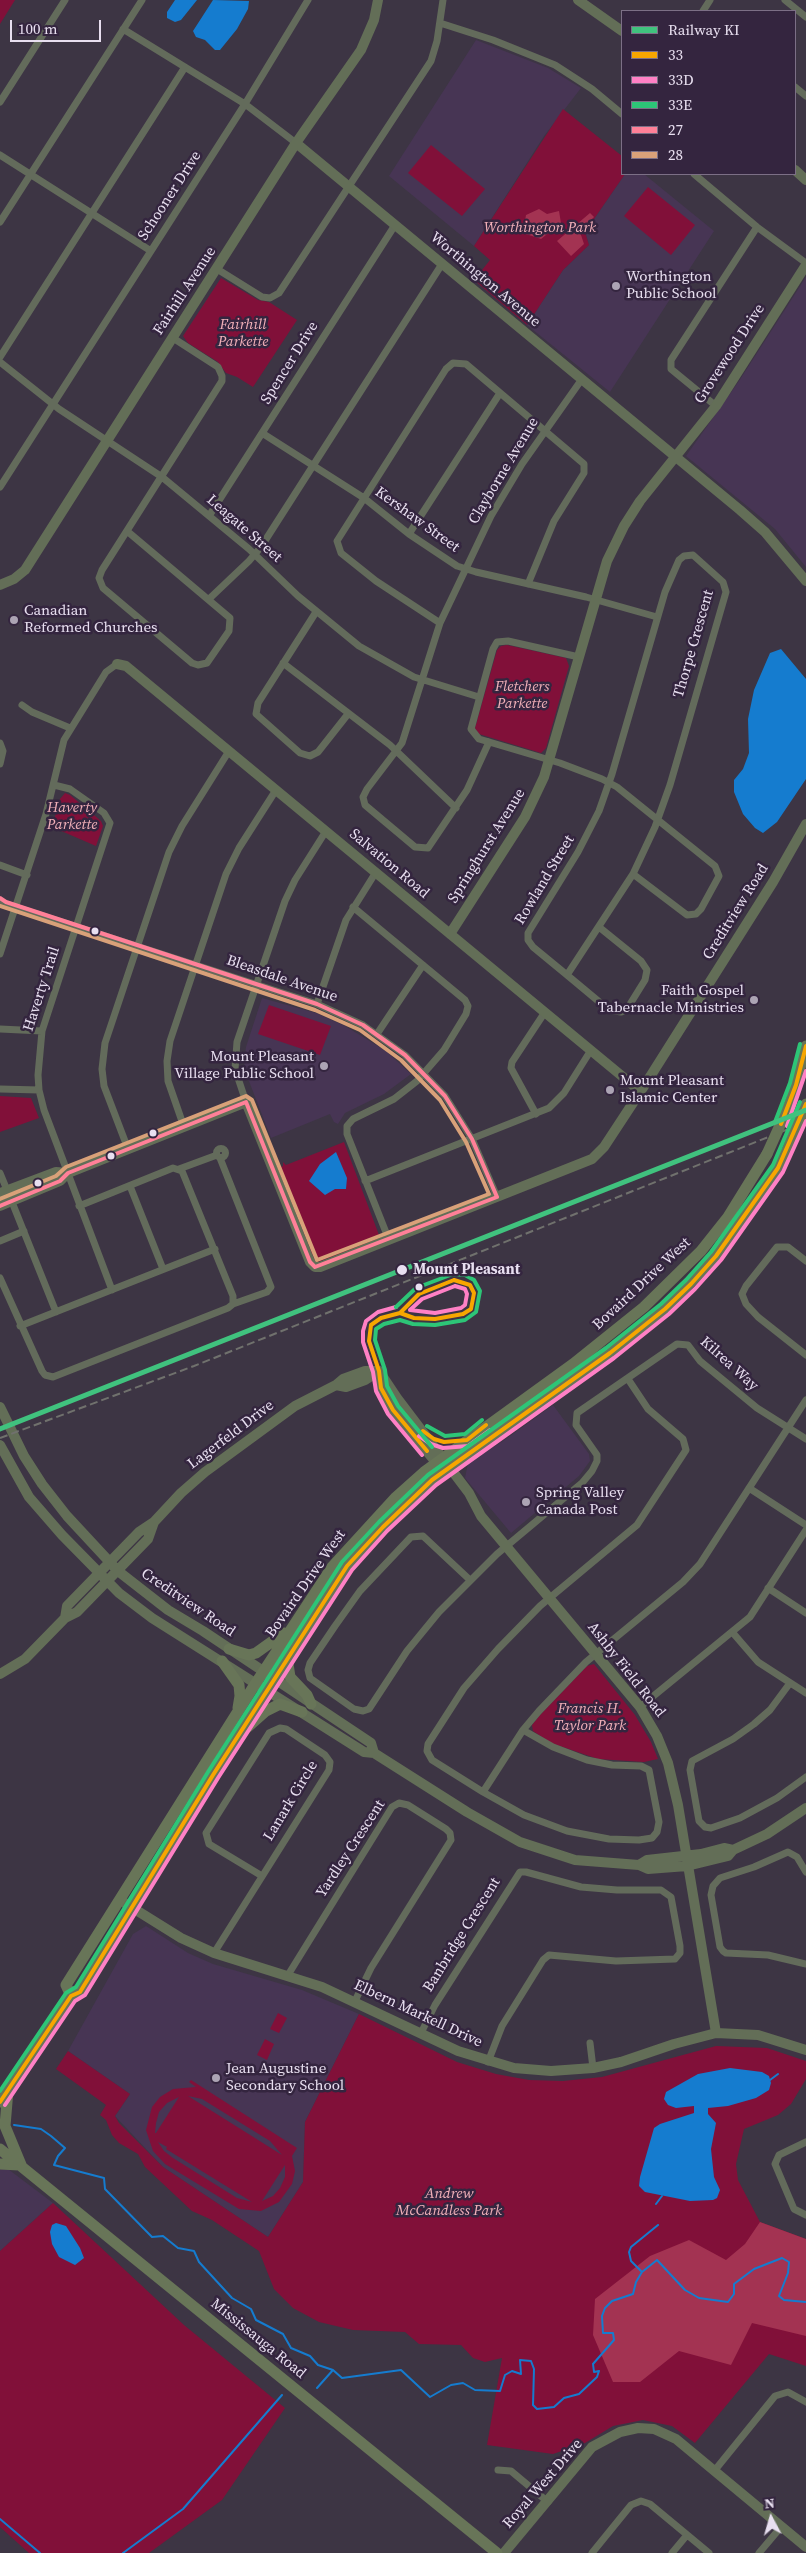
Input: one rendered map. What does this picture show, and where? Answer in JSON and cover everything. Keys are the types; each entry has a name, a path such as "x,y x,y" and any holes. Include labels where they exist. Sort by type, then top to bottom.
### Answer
{"main road":[{"name":"Bovaird Drive West","path":"72,1996 66,1985 230,1724 332,1567 359,1534 396,1497 439,1460 573,1364 644,1307 702,1251 728,1217 767,1154 791,1101 806,1046"},
{"name":"Bovaird Drive West","path":"0,2102 4,2092 72,1996 80,1992 270,1684 347,1566 399,1510 446,1470 610,1354 665,1309 716,1256 761,1193 787,1151 806,1104"},
{"path":"229,1649 249,1655 256,1653 292,1628"},
{"path":"236,1739 256,1719 274,1707 288,1705 306,1708 307,1695 290,1677 287,1657"},
{"path":"222,1661 234,1677 240,1696 240,1703 230,1724"},
{"path":"0,2164 20,2166 5,2126 4,2092"},
{"name":"Mississauga Road","path":"0,2149 497,2553"}],"street":[{"path":"0,102 65,0"},
{"path":"0,222 142,0"},
{"name":"Schooner Drive","path":"0,487 245,104 308,0"},
{"name":"Fairhill Avenue","path":"0,585 14,579 25,570 296,143 361,50 374,20 378,0"},
{"path":"216,269 262,298 276,296 431,61 443,0"},
{"path":"578,0 621,30"},
{"path":"785,0 806,17"},
{"path":"440,23 493,40 554,65 592,89 621,113"},
{"name":"Worthington Avenue","path":"123,29 245,104 296,143 765,532 806,581"},
{"path":"0,357 185,67"},
{"path":"796,88 806,96"},
{"path":"0,155 151,252"},
{"path":"796,171 806,180"},
{"path":"695,175 757,227 806,264"},
{"name":"Spencer Drive","path":"209,516 395,225"},
{"path":"716,406 671,369 671,360 757,227"},
{"path":"209,599 255,554 442,264"},
{"name":"Grovewood Drive","path":"675,456 716,406 806,264"},
{"path":"127,531 228,616 231,625 210,660 198,665 192,663 100,585 99,578 102,570 222,381 218,367 173,338"},
{"name":"Leagate Street","path":"0,362 53,405 162,476 255,554 316,612 359,646 422,680 479,697"},
{"path":"440,623 376,581 338,549 339,537 449,365 457,362 466,364 581,460 585,468 582,477 554,521 528,584"},
{"name":"Clayborne Avenue","path":"456,808 432,845 422,849 415,847 367,807 363,801 367,788 396,751 408,727 440,623 498,503 545,430 582,379"},
{"path":"409,534 500,393"},
{"name":"Kershaw Street","path":"262,433 364,498 409,534 465,568 596,599 657,617"},
{"path":"633,874 687,915 698,912 718,880 719,873 715,866 658,819 610,783 550,760 476,737 471,729 493,649 497,642 508,641 579,657 607,561 624,526 675,456"},
{"name":"Thorpe Crescent","path":"610,783 657,617 672,574 678,560 684,556 693,555 725,586 726,592 658,819"},
{"path":"316,612 258,703 256,714 300,753 310,756 318,752 348,714"},
{"name":"Springhurst Avenue","path":"450,934 525,818 550,760 579,657"},
{"path":"283,663 396,751 456,808 477,772 489,742"},
{"path":"0,954 3,935 27,875 54,785 64,740 106,672 117,664"},
{"name":"Salvation Road","path":"117,664 126,666 640,1092"},
{"path":"22,705 32,712 70,728"},
{"path":"0,744 3,751 0,764"},
{"path":"128,1149 104,1086 102,1060 107,1037 169,852 179,830 229,751"},
{"name":"Rowland Street","path":"599,927 646,967 645,980 628,1006 621,1012 611,1011 567,976 531,945 528,940 528,933 588,835 610,783"},
{"name":"Haverty Trail","path":"54,785 70,789 104,813 110,823 42,1031 38,1056 39,1090 79,1206 112,1290"},
{"path":"184,1127 170,1090 167,1061 170,1041 195,964 232,862 276,790"},
{"path":"567,976 633,874 658,819"},
{"name":"Creditview Road","path":"246,1102 312,1265 325,1265 595,1157 640,1092 773,882 806,824"},
{"path":"0,1206 60,1181 68,1173 246,1102 237,1076 234,1059 237,1042 288,893 326,831"},
{"path":"0,865 27,875"},
{"path":"318,1004 343,926 376,872"},
{"name":"Bleasdale Avenue","path":"2,901 318,1004 350,1018 377,1034 406,1055 450,1103 472,1139 497,1197"},
{"path":"353,907 465,1000 468,1006 466,1014 447,1046 424,1073 394,1099 353,1119 348,1124 347,1134 389,1240"},
{"path":"377,1034 422,965"},
{"path":"536,1114 511,1068 512,1062 545,1012"},
{"path":"0,1029 42,1031"},
{"path":"366,1181 536,1114 558,1100 591,1050"},
{"path":"0,1089 39,1090"},
{"path":"0,1278 20,1326 42,1371 45,1375 53,1377 267,1292 271,1287 219,1157 179,1169 173,1168 79,1206"},
{"path":"179,1169 185,1174 233,1296 233,1304"},
{"path":"0,1173 3,1192 56,1172 68,1173"},
{"path":"130,1186 163,1270"},
{"path":"12,1202 56,1312"},
{"path":"0,1241 24,1231"},
{"path":"806,1262 788,1247 777,1247 746,1286 742,1294 746,1304 758,1317 806,1355"},
{"path":"20,1326 215,1249"},
{"name":"Kilrea Way","path":"506,1546 582,1483 592,1471 597,1461 597,1455 576,1425 575,1417 582,1410 677,1344 688,1345 700,1360 742,1395 806,1439"},
{"name":"Lagerfeld Drive","path":"65,1618 67,1606 110,1564 139,1532 154,1522 196,1480 281,1415 336,1385 343,1379 364,1371 379,1371 439,1460"},
{"path":"523,1730 553,1747 587,1760 612,1765 641,1766 649,1770 660,1822 657,1832 652,1838 639,1840 603,1838 567,1831 531,1819 432,1760 428,1754 427,1746 474,1675 550,1598 637,1525 686,1450 684,1439 648,1409 628,1379"},
{"path":"483,1792 523,1730 539,1710 596,1653 694,1571 806,1400"},
{"name":"Creditview Road","path":"0,1408 24,1456 42,1484 110,1564 168,1610 229,1649 260,1677"},
{"name":"Creditview Road","path":"0,1445 29,1496 72,1546 107,1581 144,1612 222,1661 260,1677"},
{"name":"Ashby Field Road","path":"439,1460 464,1497 473,1504 640,1707 658,1736 668,1763 678,1805 716,2033"},
{"path":"749,1488 806,1525"},
{"name":"Lagerfeld Drive","path":"0,1674 25,1660 65,1618 77,1612 148,1539 154,1522"},
{"path":"640,1707 750,1617 806,1530"},
{"path":"470,1580 423,1536 411,1537 372,1578 345,1612 310,1663 308,1670 310,1678 354,1710 366,1711 415,1640 470,1580 506,1546"},
{"path":"768,1588 806,1612"},
{"path":"732,1633 753,1658 806,1694"},
{"path":"260,1677 306,1708 371,1743 374,1754 474,1816 520,1842 575,1860 640,1864 648,1869 687,1861 728,1856 733,1850 767,1834 806,1808"},
{"path":"790,1684 770,1710 754,1724 733,1739 692,1760 690,1770 699,1821 701,1825 711,1828 740,1818 786,1793 806,1777"},
{"name":"Lanark Circle","path":"214,1954 330,1766 325,1755 286,1729 280,1728 268,1733 206,1833 210,1844 262,1876"},
{"name":"Yardley Crescent","path":"288,1975 392,1807 399,1803 408,1805 446,1829 451,1835 451,1840 375,1962 355,2001"},
{"path":"806,1872 797,1857 788,1852 754,1867 720,1878 713,1886 711,1894 720,1947 726,1954 768,1955 806,1964"},
{"name":"Banbridge Crescent","path":"421,2033 434,2005 520,1872 581,1887 617,1890 661,1890 668,1894 674,1905 680,1946 680,1953 675,1959 616,1961 549,1955 543,1960 502,2026 488,2062"},
{"name":"Elbern Markell Drive","path":"120,1900 188,1942 214,1954 288,1975 355,2001 458,2051 488,2062 539,2071 593,2068 622,2062 674,2044 716,2033 758,2036 806,2050"},
{"path":"590,2043 593,2068"},
{"path":"806,2142 779,2155 775,2164 794,2209 806,2215"},
{"path":"715,2470 775,2396 788,2392 806,2402"},
{"name":"Royal West Drive","path":"504,2553 592,2448 609,2437 629,2430 649,2428 668,2434 715,2470 806,2546"},
{"path":"498,2470 511,2472 548,2502"},
{"path":"592,2553 632,2505 640,2500 650,2504 708,2553"},
{"path":"759,2553 781,2526"},
{"path":"672,2553 687,2535"}],"shaded area":[{"path":"476,40 548,68 581,88 544,136 474,246 389,176"},
{"name":"Worthington Public School","path":"624,175 645,175 714,231 610,392 527,325 563,270 589,245 585,232"},
{"path":"806,277 806,567 775,529 686,456 739,381"},
{"name":"Mount Pleasant Village Public School","path":"262,998 316,1013 345,1026 386,1051 411,1074 384,1094 345,1113 338,1124 334,1122 330,1114 271,1138 247,1076 244,1063 246,1047"},
{"path":"553,1405 589,1454 590,1461 579,1476 511,1533 465,1478 468,1463 503,1441"},
{"name":"Jean Augustine Secondary School","path":"146,1926 188,1953 213,1964 302,1990 359,2014 305,2122 303,2182 268,2237 163,2167 115,2116 130,2094 68,2051 133,1934"},
{"path":"0,2163 53,2203 0,2251"}],"green space":[{"path":"0,0 15,0 0,24"},
{"name":"Worthington Park","path":"563,109 621,155 621,175 624,175 585,232 589,245 563,270 527,325 474,280 490,260 474,246"},
{"path":"431,145 485,189 462,216 408,173"},
{"path":"648,187 695,225 671,255 624,216"},
{"path":"539,209 547,214 559,211 561,223 541,239 523,233 526,215"},
{"path":"590,213 594,217 580,232 584,244 571,256 557,241"},
{"name":"Fairhill Parkette","path":"221,278 258,300 269,302 297,320 253,387 237,377 226,373 218,362 188,343 183,336"},
{"name":"Fletchers Parkette","path":"507,645 566,658 569,666 546,748 541,753 479,734 475,728 497,650 501,646"},
{"name":"Haverty Parkette","path":"65,793 101,821 103,826 96,846 52,827 60,799"},
{"path":"269,1005 331,1026 320,1055 258,1034"},
{"path":"0,1096 31,1098 39,1118 0,1132"},
{"path":"344,1142 379,1235 377,1240 318,1262 310,1251 310,1246 278,1168 283,1166 283,1162 286,1165"},
{"name":"Francis H. Taylor Park","path":"594,1664 635,1715 651,1742 658,1759 644,1762 598,1759 551,1743 533,1731 532,1725 540,1715 587,1666"},
{"path":"278,2013 287,2018 279,2033 270,2029"},
{"name":"Andrew McCandless Park","path":"359,2014 457,2062 496,2074 529,2080 563,2081 602,2077 716,2046 767,2048 806,2061 806,2079 791,2104 778,2115 744,2129 736,2164 738,2180 760,2222 806,2239 806,2366 769,2354 695,2443 672,2426 643,2420 613,2426 585,2443 553,2454 487,2445 502,2358 485,2362 473,2358 461,2345 419,2344 405,2332 353,2330 319,2322 293,2308 274,2289 259,2251 212,2220 192,2211 145,2167 138,2154 119,2143 112,2135 106,2120 100,2115 106,2105 56,2069 68,2051 130,2094 115,2116 119,2123 163,2167 268,2237 303,2182 305,2122"},
{"path":"265,2039 274,2044 267,2060 257,2055"},
{"path":"191,2080 297,2148 292,2156 295,2171 292,2184 279,2202 261,2211 239,2209 165,2164 153,2151 146,2130 152,2107 160,2097 173,2089 196,2087 189,2082","holes":["188,2096 202,2099 270,2141 282,2155","179,2097 155,2133 159,2112 167,2103","158,2142 167,2147 166,2149 252,2202 237,2198 164,2151","285,2165 285,2177 280,2188 273,2196 262,2201"]},
{"path":"53,2203 184,2325 285,2408 222,2500 149,2553 29,2553 0,2527 0,2251"},
{"path":"760,2222 806,2239 806,2336 752,2323 731,2365 679,2351 640,2382 613,2382 593,2335 595,2299 650,2256 689,2240 726,2260 745,2244"}],"water":[{"path":"175,0 197,0 181,20 175,22 167,18 167,12"},
{"path":"213,0 249,1 248,9 237,29 220,50 215,50 205,40 196,37 193,31"},
{"path":"781,649 806,679 806,779 777,822 763,833 755,828 743,814 734,792 734,780 743,769 749,753 748,719 754,690 770,653"},
{"path":"336,1152 347,1178 346,1189 335,1189 325,1195 309,1181 320,1164"},
{"path":"730,2068 762,2072 769,2076 771,2083 769,2090 756,2098 728,2106 708,2108 708,2114 716,2123 711,2149 714,2177 720,2190 717,2198 713,2200 690,2201 645,2192 639,2186 640,2177 654,2128 660,2124 694,2113 694,2106 676,2108 668,2105 664,2099 666,2092 698,2074"},
{"path":"56,2223 66,2226 80,2248 84,2258 75,2265 59,2257 52,2244 50,2232 52,2225"}],"waterway":[{"path":"770,2080 778,2074"},
{"path":"14,2125 41,2129 51,2136 65,2148 58,2156 54,2165 104,2178 105,2189 152,2237 163,2236 178,2248 194,2251 199,2262 232,2298 251,2309 256,2320 283,2334 291,2348 310,2356 318,2365 333,2370 342,2378 401,2370 430,2397 451,2385 463,2383 475,2390 500,2391 505,2375 512,2371 521,2374 520,2360 531,2361 534,2369 533,2405 537,2409 554,2407 564,2398 579,2394 597,2377 599,2371 594,2372 593,2364 614,2340 613,2333 603,2333 602,2316 605,2308 612,2301 633,2294 636,2282 642,2272 657,2260 685,2290 699,2298 728,2302 734,2294 734,2284 754,2269 782,2258 789,2262 788,2273 779,2296 784,2300 806,2302"},
{"path":"656,2204 662,2196"},
{"path":"642,2272 631,2261 629,2252 631,2247 658,2225"},
{"path":"317,2388 333,2370"},
{"path":"123,2553 183,2509 282,2395"},
{"path":"0,2519 40,2553"}],"railway":[{"path":"0,1438 194,1366 806,1122"}],"rail line":[{"name":"KI","path":"0,1429 806,1110"}],"transit line":[{"name":"27","path":"0,898 6,902 317,1004 363,1025 405,1055 445,1096 472,1139 497,1197 315,1267 310,1262 246,1102 68,1173 60,1181 0,1206"},
{"name":"28","path":"0,906 315,1010 360,1030 401,1060 440,1100 466,1142 489,1194 317,1260 252,1100 246,1096 66,1167 56,1176 0,1199"},
{"name":"33E","path":"775,1122 790,1083 800,1044"},
{"name":"33","path":"781,1124 796,1085 806,1046"},
{"name":"33D","path":"787,1126 806,1071"},
{"name":"33E","path":"0,2091 66,1993 76,1987 208,1772 342,1562 379,1522 428,1475 606,1348 661,1304 686,1280 711,1252 773,1165 800,1102"},
{"name":"33","path":"0,2102 71,1996 80,1992 213,1775 347,1566 383,1527 432,1480 610,1353 665,1309 691,1284 716,1256 778,1168 806,1104"},
{"name":"33D","path":"5,2105 75,2001 85,1995 218,1778 352,1570 387,1531 436,1485 614,1358 669,1314 695,1289 721,1260 783,1172 806,1121"},
{"name":"33E","path":"396,1307 416,1288 453,1274 465,1275 474,1280 480,1291 476,1312 465,1320 435,1325 413,1324 400,1320 384,1324 376,1329 375,1340 385,1370 387,1386 398,1406 432,1447"},
{"name":"33","path":"454,1280 470,1285 474,1293 471,1309 463,1314 435,1319 414,1318 400,1313 419,1294 454,1280"},
{"name":"33D","path":"455,1286 465,1289 467,1294 465,1305 461,1308 435,1313 410,1310 422,1299 455,1286"},
{"name":"33D","path":"396,1307 378,1312 366,1321 363,1331 363,1342 373,1372 376,1391 388,1414 422,1455"},
{"name":"33","path":"400,1313 381,1318 371,1325 369,1341 379,1371 381,1388 393,1410 427,1451"},
{"name":"33E","path":"427,1426 445,1436 465,1434 482,1420"},
{"name":"33","path":"423,1431 434,1439 444,1442 467,1440 486,1425"},
{"name":"33D","path":"419,1436 431,1444 443,1448 468,1446 490,1430"}],"place":[{"name":"Worthington Public School","path":"616,286"},
{"name":"Canadian Reformed Churches","path":"14,620"},
{"name":"Faith Gospel Tabernacle Ministries","path":"754,1000"},
{"name":"Mount Pleasant Village Public School","path":"324,1066"},
{"name":"Mount Pleasant Islamic Center","path":"610,1090"},
{"name":"Mount Pleasant","path":"402,1270"},
{"name":"Spring Valley Canada Post","path":"526,1502"},
{"name":"Jean Augustine Secondary School","path":"216,2078"}]}
